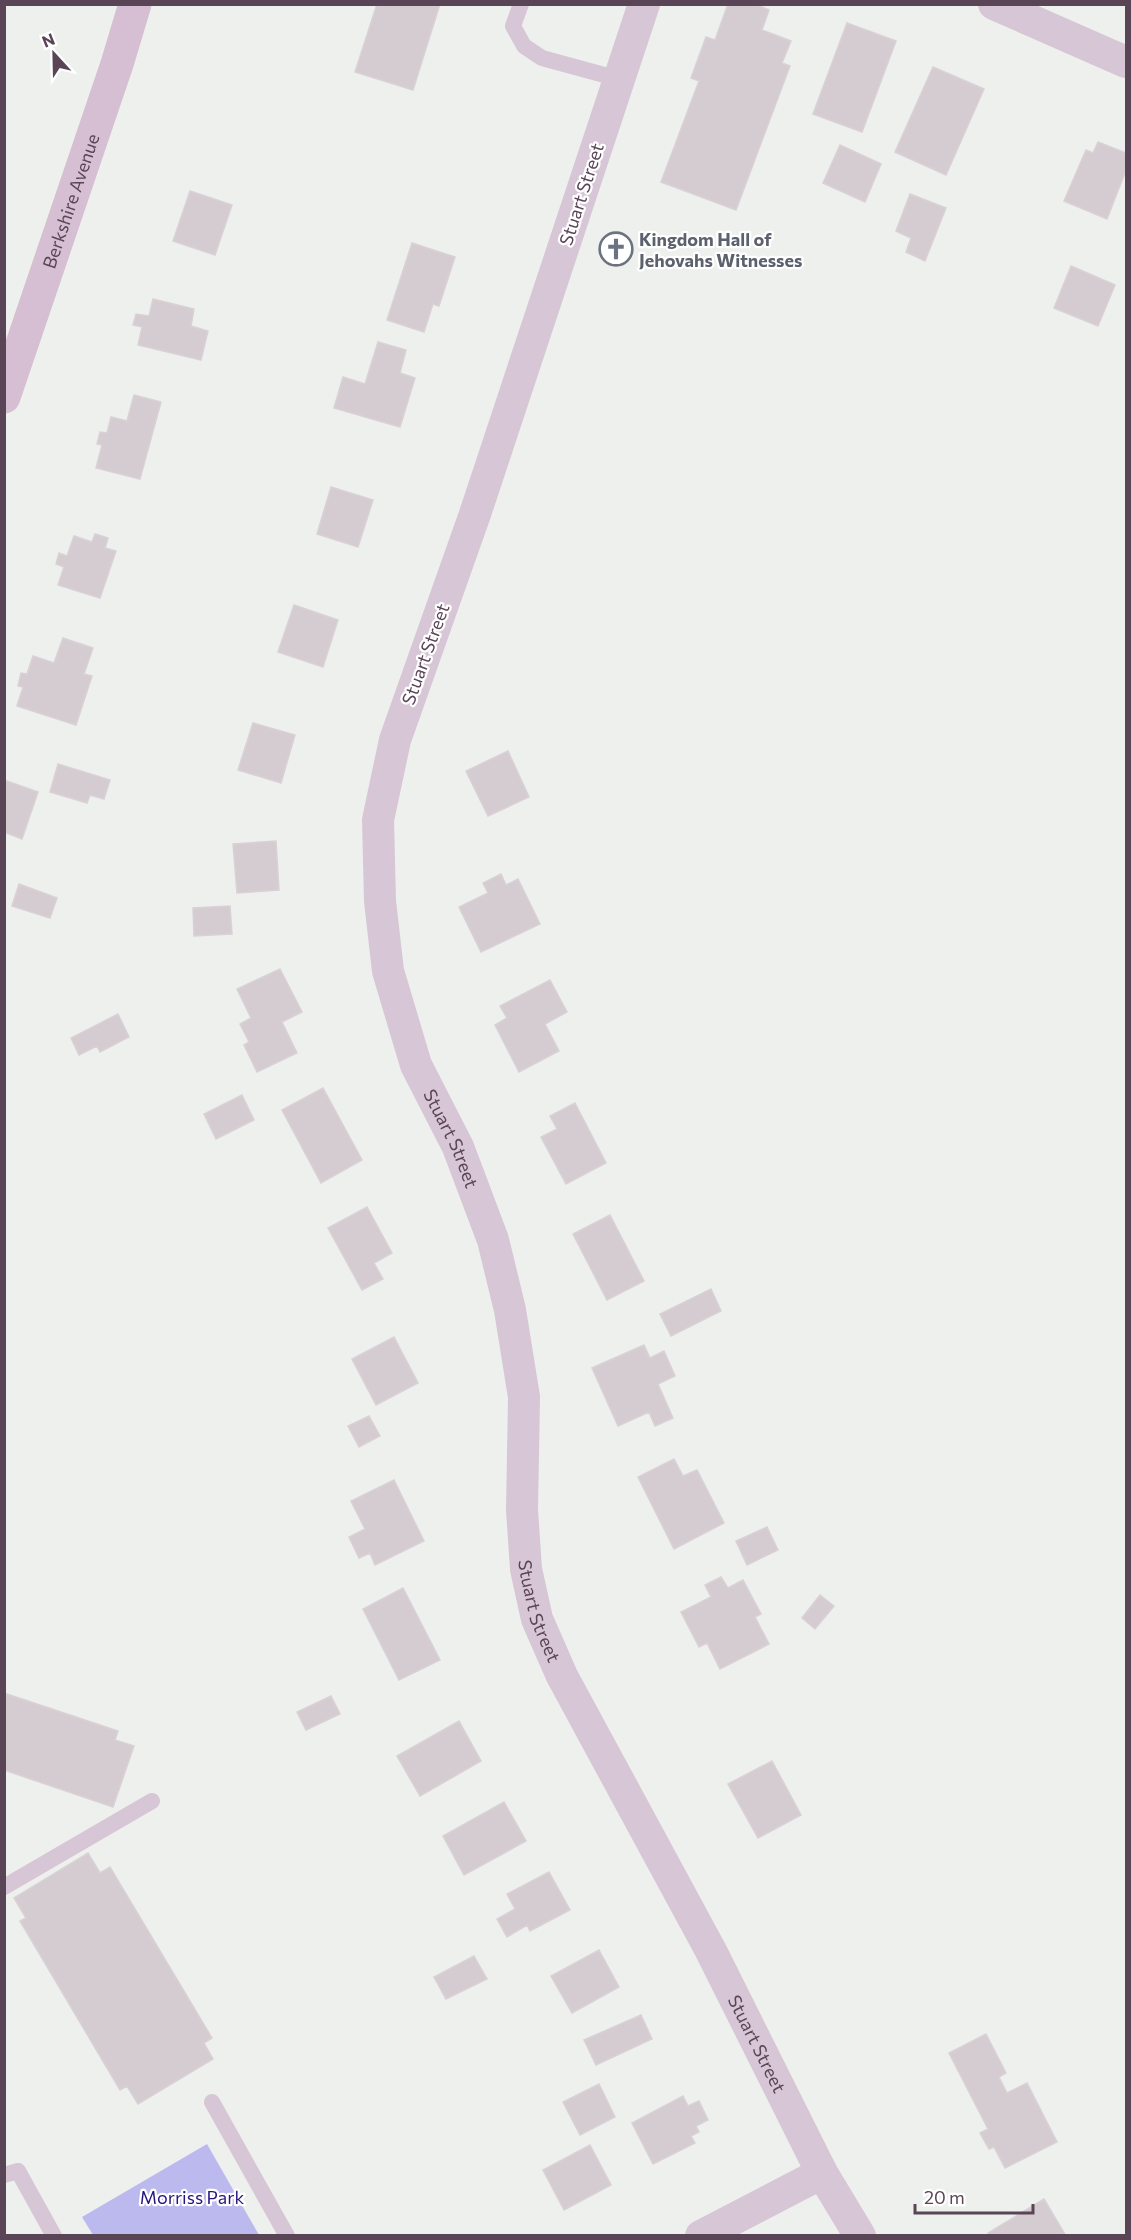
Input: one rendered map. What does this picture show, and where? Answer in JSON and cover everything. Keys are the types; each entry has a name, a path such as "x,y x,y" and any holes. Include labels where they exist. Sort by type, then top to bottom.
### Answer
{"main road":[{"name":"Berkshire Avenue","path":"4,397 135,4"}],"street":[{"name":"Stuart Street","path":"644,4 475,514 395,740 378,820 380,901 388,971 416,1065 458,1148 493,1240 510,1310 524,1396 522,1510 526,1569 537,1619 562,1676 706,1941 822,2173 860,2235"},
{"path":"994,4 1126,62"},
{"path":"701,2235 822,2173"}],"lane":[{"path":"521,4 513,26 524,46 542,58 619,79"},
{"path":"4,1887 152,1801"},
{"path":"212,2102 287,2235"},
{"path":"4,2175 18,2171 54,2235"}],"green space":[{"name":"Morriss Park","path":"207,2144 259,2235 93,2235 82,2217"}],"building":[{"path":"377,4 440,4 413,90 355,72"},
{"path":"728,4 755,4 769,10 762,30 791,41 782,63 790,66 736,210 661,182 699,81 691,78 706,37 715,40"},
{"path":"847,23 896,41 862,132 813,114"},
{"path":"933,67 984,89 946,175 895,152"},
{"path":"1098,142 1126,153 1126,170 1107,219 1064,201 1086,150 1093,153"},
{"path":"840,145 881,164 865,202 823,183"},
{"path":"190,191 232,205 215,255 173,241"},
{"path":"910,194 946,208 925,261 906,252 911,238 896,231"},
{"path":"412,243 455,257 439,306 433,304 424,332 387,320"},
{"path":"1071,266 1115,285 1098,326 1054,308"},
{"path":"153,299 194,309 191,326 208,331 201,360 138,345 142,327 133,325 136,314 149,316"},
{"path":"378,342 406,350 400,373 415,378 400,427 334,408 343,377 365,384"},
{"path":"134,395 161,402 140,479 96,468 102,445 97,444 100,432 107,433 111,417 127,421"},
{"path":"331,487 373,500 358,547 317,534"},
{"path":"95,534 108,538 105,548 116,551 100,598 58,585 64,567 56,564 59,553 67,556 74,536 92,542"},
{"path":"294,605 338,620 323,667 278,652"},
{"path":"63,638 93,648 84,674 92,676 76,725 17,706 23,687 18,686 21,673 27,674 33,656 54,663"},
{"path":"253,723 295,735 281,783 238,770"},
{"path":"508,751 529,797 488,816 466,771"},
{"path":"58,764 110,780 104,799 90,795 87,803 50,792"},
{"path":"4,780 38,792 22,839 4,832"},
{"path":"276,841 279,890 237,893 233,844"},
{"path":"501,874 506,885 518,879 540,924 481,952 459,907 488,893 483,883"},
{"path":"19,884 57,898 50,918 12,906"},
{"path":"230,906 232,934 194,936 193,908"},
{"path":"280,969 302,1012 282,1022 297,1053 257,1072 244,1045 249,1042 240,1024 251,1018 237,989"},
{"path":"550,980 567,1012 545,1024 559,1051 519,1072 495,1025 507,1018 500,1006"},
{"path":"118,1014 129,1037 100,1052 97,1046 79,1055 71,1038"},
{"path":"323,1088 362,1160 321,1183 282,1110"},
{"path":"242,1095 254,1120 216,1139 204,1114"},
{"path":"575,1103 606,1163 566,1184 541,1137 557,1129 550,1116"},
{"path":"367,1207 392,1253 374,1263 383,1279 362,1290 328,1228"},
{"path":"610,1215 644,1281 607,1300 573,1234"},
{"path":"711,1289 721,1311 671,1336 660,1314"},
{"path":"394,1337 418,1383 376,1405 352,1359"},
{"path":"644,1345 650,1358 664,1351 675,1376 658,1384 673,1418 655,1426 649,1412 618,1426 592,1368"},
{"path":"369,1416 380,1436 359,1447 348,1426"},
{"path":"674,1459 683,1476 697,1470 724,1523 674,1549 638,1477"},
{"path":"394,1480 424,1541 375,1565 370,1553 359,1558 349,1537 365,1529 351,1501"},
{"path":"767,1527 778,1550 747,1565 736,1541"},
{"path":"721,1577 728,1588 743,1580 761,1614 755,1617 769,1644 720,1669 707,1643 699,1647 681,1612 711,1597 705,1585"},
{"path":"403,1588 440,1660 399,1680 363,1609"},
{"path":"820,1595 834,1606 815,1629 802,1618"},
{"path":"4,1693 118,1731 115,1740 134,1746 113,1807 4,1770"},
{"path":"331,1696 340,1714 306,1730 297,1712"},
{"path":"459,1721 481,1761 420,1796 397,1756"},
{"path":"772,1761 801,1815 758,1838 728,1784"},
{"path":"504,1802 526,1841 464,1875 443,1836"},
{"path":"88,1853 100,1873 110,1867 212,2038 204,2043 213,2059 138,2104 127,2086 120,2090 20,1921 26,1918 14,1898"},
{"path":"549,1872 570,1910 530,1931 527,1925 507,1937 497,1919 515,1909 507,1894"},
{"path":"599,1950 619,1987 572,2013 551,1976"},
{"path":"474,1956 487,1979 446,1999 434,1977"},
{"path":"641,2015 652,2039 596,2065 584,2040"},
{"path":"986,2034 1006,2073 999,2077 1007,2093 1027,2083 1057,2142 1005,2168 994,2147 989,2149 980,2133 988,2129 949,2053"},
{"path":"599,2084 615,2117 580,2135 563,2102"},
{"path":"683,2096 688,2106 699,2101 708,2120 696,2126 699,2132 691,2136 695,2143 653,2164 632,2123"},
{"path":"590,2145 611,2185 564,2210 543,2170"},
{"path":"1044,2199 1066,2236 989,2236 988,2233"}],"place":[{"name":"Kingdom Hall of Jehovahs Witnesses","path":"616,249"}]}
